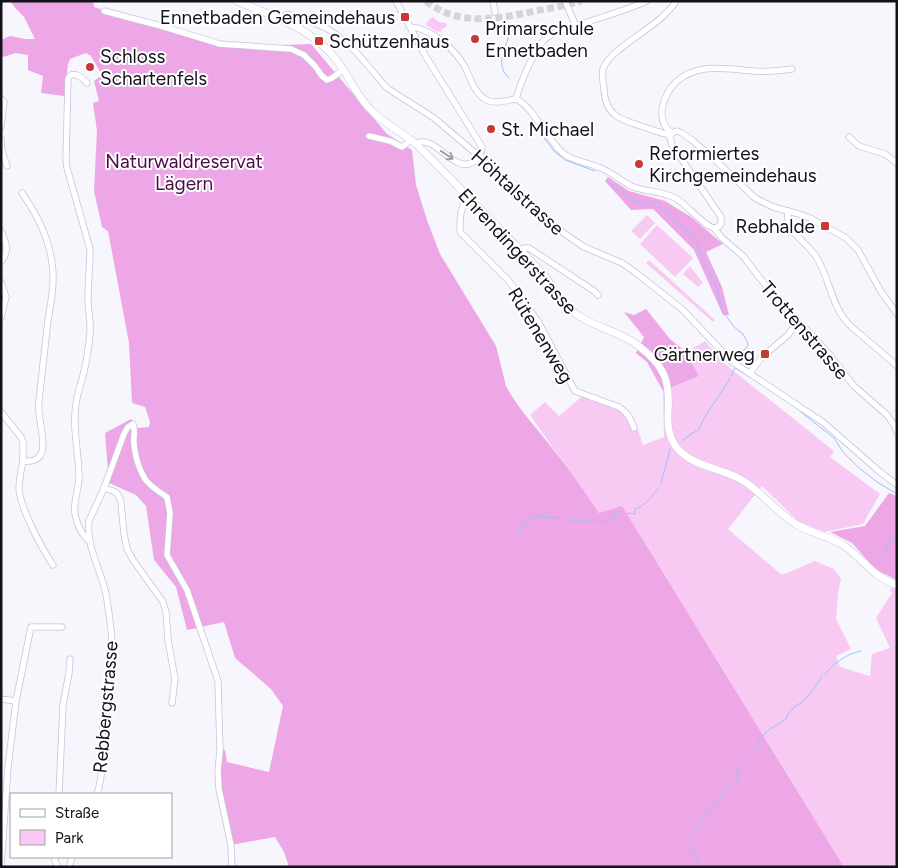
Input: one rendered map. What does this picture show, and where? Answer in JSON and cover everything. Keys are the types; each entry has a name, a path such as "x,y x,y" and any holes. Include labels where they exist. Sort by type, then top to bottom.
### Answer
{"main road":[{"name":"Ehrendingerstrasse","path":"237,1 282,19 319,41 334,56 369,109 413,142 541,272 572,311 593,324 625,337 640,347 655,361 661,369 668,386 668,425 670,434 677,448 687,457 742,480 790,521 840,542 875,574 897,585"}],"street":[{"path":"369,136 390,141 402,147 413,142 426,142 454,160 464,164 470,164 480,157 482,152 482,147 425,55 396,1"},
{"path":"494,1 494,12"},
{"path":"565,1 576,26"},
{"path":"410,27 421,28 454,51 478,93 490,101 500,102 516,99 538,46 550,35 647,1"},
{"path":"676,1 652,26 613,55 603,70 604,99 612,113 621,120 671,134 682,133 712,157 755,198 773,207 804,216 846,238 855,246 864,259 880,290 897,314"},
{"path":"104,11 220,44 290,49 304,55 327,80 343,70"},
{"name":"Höhtalstrasse","path":"282,19 288,14 332,31 347,43 387,88 434,118 480,157 544,220 584,247 622,263 635,272 683,310 731,361 824,424 897,485"},
{"path":"714,228 720,225 721,217 672,146 671,134 663,124 662,108 671,87 685,75 698,69 782,71 792,69"},
{"path":"87,83 76,74 69,76 68,79 66,160 69,177 90,249 88,300 90,333 84,371 75,406 79,478 74,501 77,520 83,533 90,541"},
{"path":"1,99 4,102 1,126"},
{"name":"Trottenstrasse","path":"516,99 524,104 554,144 566,155 602,168 632,186 676,199 687,206 708,226 714,228 722,238 743,256 770,291 825,350 854,386 887,415 897,432"},
{"path":"849,137 859,146 885,154 897,163"},
{"path":"1,140 7,166"},
{"path":"22,193 30,204 47,242 52,264 53,285 38,400 43,450 40,457 34,462 23,462"},
{"name":"Rütenenweg","path":"468,198 461,210 461,233 508,280 526,304 539,323 575,391 619,407 629,416 634,428"},
{"path":"788,211 788,224 818,259 828,280 835,303 844,319 897,366"},
{"path":"1,231 7,245 6,254 1,262"},
{"path":"521,252 525,248 530,248 594,290 598,295"},
{"path":"1,282 6,297 1,318"},
{"path":"750,373 761,358 788,335 797,322"},
{"path":"1,412 21,437 23,462 19,488 21,499 43,551 53,565"},
{"name":"Rebbergstrasse","path":"97,793 101,775 103,717 113,642 106,593 90,541 89,521 104,488 124,434 133,424 135,428 133,441 135,454 145,480 167,497 170,513 167,555 187,590 218,681 219,789 231,845 232,867"},
{"path":"104,488 117,493 127,548 133,560 164,602 175,679 172,703"},
{"path":"1,867 2,830 16,701 31,627 62,627"},
{"path":"59,793 63,705 70,659"},
{"path":"1,699 16,701"}],"green space":[{"name":"Naturwaldreservat Lägern","path":"10,1 93,1 94,7 220,47 311,44 387,134 412,150 416,185 440,254 496,346 506,386 522,411 565,464 599,513 622,506 844,867 289,867 284,852 275,837 231,845 219,789 220,751 225,750 227,762 269,772 283,706 271,689 235,658 224,622 187,630 176,587 154,560 146,506 136,495 109,483 105,433 131,419 138,428 149,427 150,422 145,407 132,403 129,343 108,231 102,227 94,191 97,131 93,103 99,101 94,81 102,75 91,56 86,53 70,59 64,96 41,93 43,76 28,70 28,55 15,53 4,57 1,54 1,40 10,36 35,39 24,17"},
{"path":"433,17 439,22 446,23 447,26 441,32 435,31 425,24"},
{"path":"608,177 629,191 665,201 691,217 723,244 706,252 722,287 729,315 723,315 694,250 653,209 631,210 605,181"},
{"path":"647,215 655,223 640,239 631,231"},
{"path":"657,225 693,258 675,277 640,244"},
{"path":"649,260 715,320 713,322 646,263"},
{"path":"690,266 703,283 698,287 683,274"},
{"path":"646,309 670,339 686,352 699,376 663,391 647,362 636,353 644,337 624,312 634,315"},
{"path":"705,341 725,364 834,451 830,457 880,494 863,524 824,532 798,521 762,486 728,529 782,575 815,561 834,569 841,579 836,619 851,649 836,656 840,667 870,676 872,654 890,648 876,618 892,593 889,590 892,588 897,589 897,867 844,867 622,507 599,513 530,415 545,402 559,416 586,393 620,404 634,418 643,445 664,437 663,391 699,376 686,352"},
{"path":"889,493 897,496 897,580 875,569 852,543 830,532 865,526"}],"waterway":[{"path":"509,78 504,72 502,59 510,31 510,24"},
{"path":"535,126 554,151 565,160 595,171"},
{"path":"609,183 632,200 652,204 666,211 697,242 703,261 717,288 722,310 747,341 747,347 736,360"},
{"path":"731,376 735,368 755,380"},
{"path":"683,440 699,429 730,379"},
{"path":"798,409 834,438 843,452 858,467 877,482 897,494"},
{"path":"661,484 670,449"},
{"path":"626,513 635,514 635,509 651,498 658,489"},
{"path":"607,522 611,521 617,512 621,512"},
{"path":"516,531 535,517 560,518"},
{"path":"568,520 589,521"},
{"path":"595,521 605,522"},
{"path":"883,556 889,542 897,536"},
{"path":"825,674 832,666 850,654 861,651"},
{"path":"757,749 760,738 786,719 793,708 805,700 822,677"},
{"path":"691,836 728,787 737,780 741,767 752,757"},
{"path":"687,842 701,867"}],"tunnel":[{"path":"426,1 451,15 478,19 564,6 581,1"}],"place":[{"name":"Ennetbaden Gemeindehaus","path":"405,17"},
{"name":"Primarschule Ennetbaden","path":"475,39"},
{"name":"Schützenhaus","path":"319,41"},
{"name":"Schloss Schartenfels","path":"90,67"},
{"name":"St. Michael","path":"491,129"},
{"name":"Reformiertes Kirchgemeindehaus","path":"639,164"},
{"name":"Rebhalde","path":"825,226"},
{"name":"Gärtnerweg","path":"765,354"}]}
